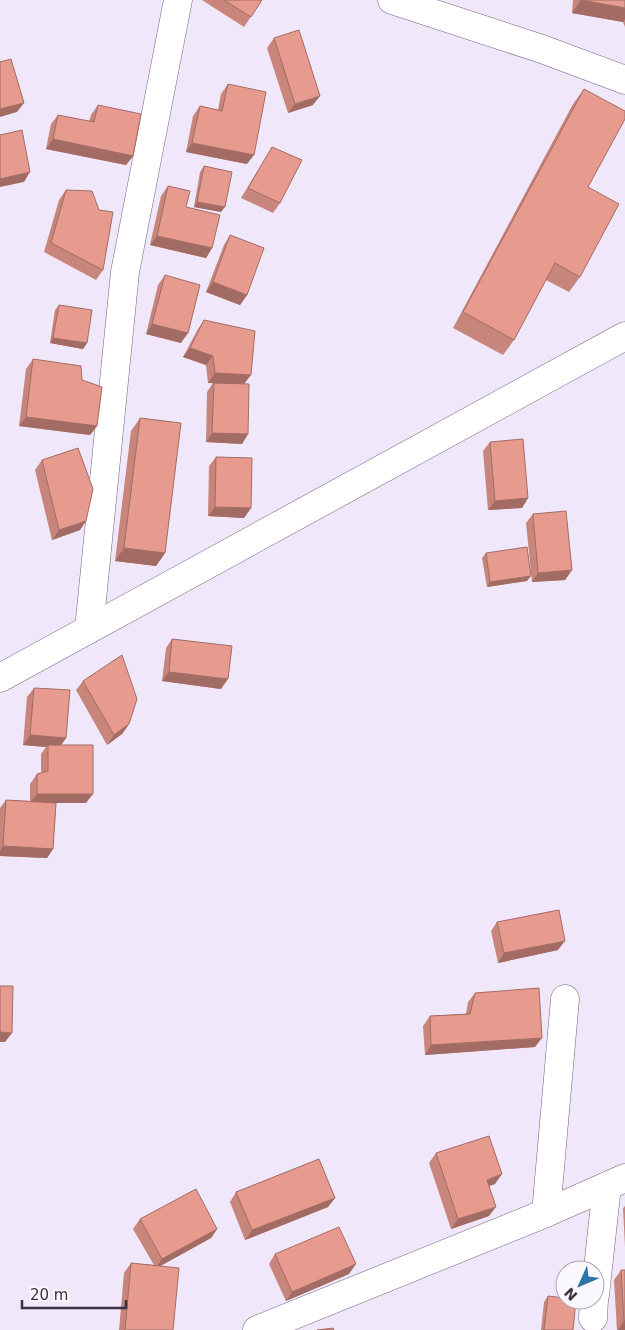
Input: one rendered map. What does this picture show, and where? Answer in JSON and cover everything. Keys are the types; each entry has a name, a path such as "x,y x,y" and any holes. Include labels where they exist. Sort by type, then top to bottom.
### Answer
{"street":[{"path":"89,629 125,272 178,0"},
{"path":"392,0 542,49 625,80"},
{"path":"0,678 625,336"},
{"path":"546,1213 565,999"},
{"path":"257,1330 546,1213 616,1182"},
{"path":"602,1260 616,1182"}],"building":[{"path":"224,0 262,0 251,17"},
{"path":"581,0 625,0 625,8"},
{"path":"299,30 320,96 295,104 274,38"},
{"path":"11,59 24,103 0,109 0,62"},
{"path":"228,84 266,92 254,155 192,143 200,106 222,111"},
{"path":"584,89 625,111 625,119 588,187 619,204 580,277 555,263 514,340 463,312"},
{"path":"98,105 141,114 133,156 53,139 58,115 94,122"},
{"path":"22,130 30,172 0,179 0,135"},
{"path":"272,147 302,160 280,203 248,188"},
{"path":"204,166 232,172 225,207 197,202"},
{"path":"168,186 190,191 186,207 220,215 212,248 157,236"},
{"path":"66,190 92,191 99,210 113,212 103,270 51,243"},
{"path":"230,235 264,248 247,295 213,282"},
{"path":"165,275 200,285 188,333 152,324"},
{"path":"59,305 92,310 87,343 53,338"},
{"path":"204,320 255,331 251,375 215,373 213,356 190,348"},
{"path":"33,359 81,366 82,380 102,387 97,426 26,417"},
{"path":"214,383 249,384 248,434 212,433"},
{"path":"140,418 181,423 165,553 124,548"},
{"path":"523,439 528,498 495,501 490,442"},
{"path":"78,448 93,489 86,521 59,530 42,460"},
{"path":"216,457 252,458 251,508 215,507"},
{"path":"566,511 572,570 538,573 533,514"},
{"path":"527,547 531,576 490,582 486,553"},
{"path":"172,639 232,646 228,679 169,672"},
{"path":"122,655 137,699 129,724 114,735 83,681"},
{"path":"34,688 70,690 66,738 30,735"},
{"path":"48,745 93,745 93,794 37,794 37,774 48,771"},
{"path":"6,800 56,803 53,849 3,846"},
{"path":"559,910 565,941 504,953 497,922"},
{"path":"0,986 13,986 12,1033 0,1032"},
{"path":"539,988 542,1038 431,1045 430,1016 470,1014 475,993"},
{"path":"489,1136 502,1174 487,1180 496,1207 458,1219 436,1153"},
{"path":"319,1159 335,1198 252,1230 236,1192"},
{"path":"196,1189 217,1229 162,1259 140,1219"},
{"path":"339,1227 356,1264 292,1292 275,1254"},
{"path":"131,1263 179,1268 173,1330 125,1330"},
{"path":"621,1270 625,1270 625,1321 624,1321"},
{"path":"548,1296 555,1297 555,1310 575,1310 573,1330 544,1330"},
{"path":"333,1328 334,1330 317,1330"}]}
